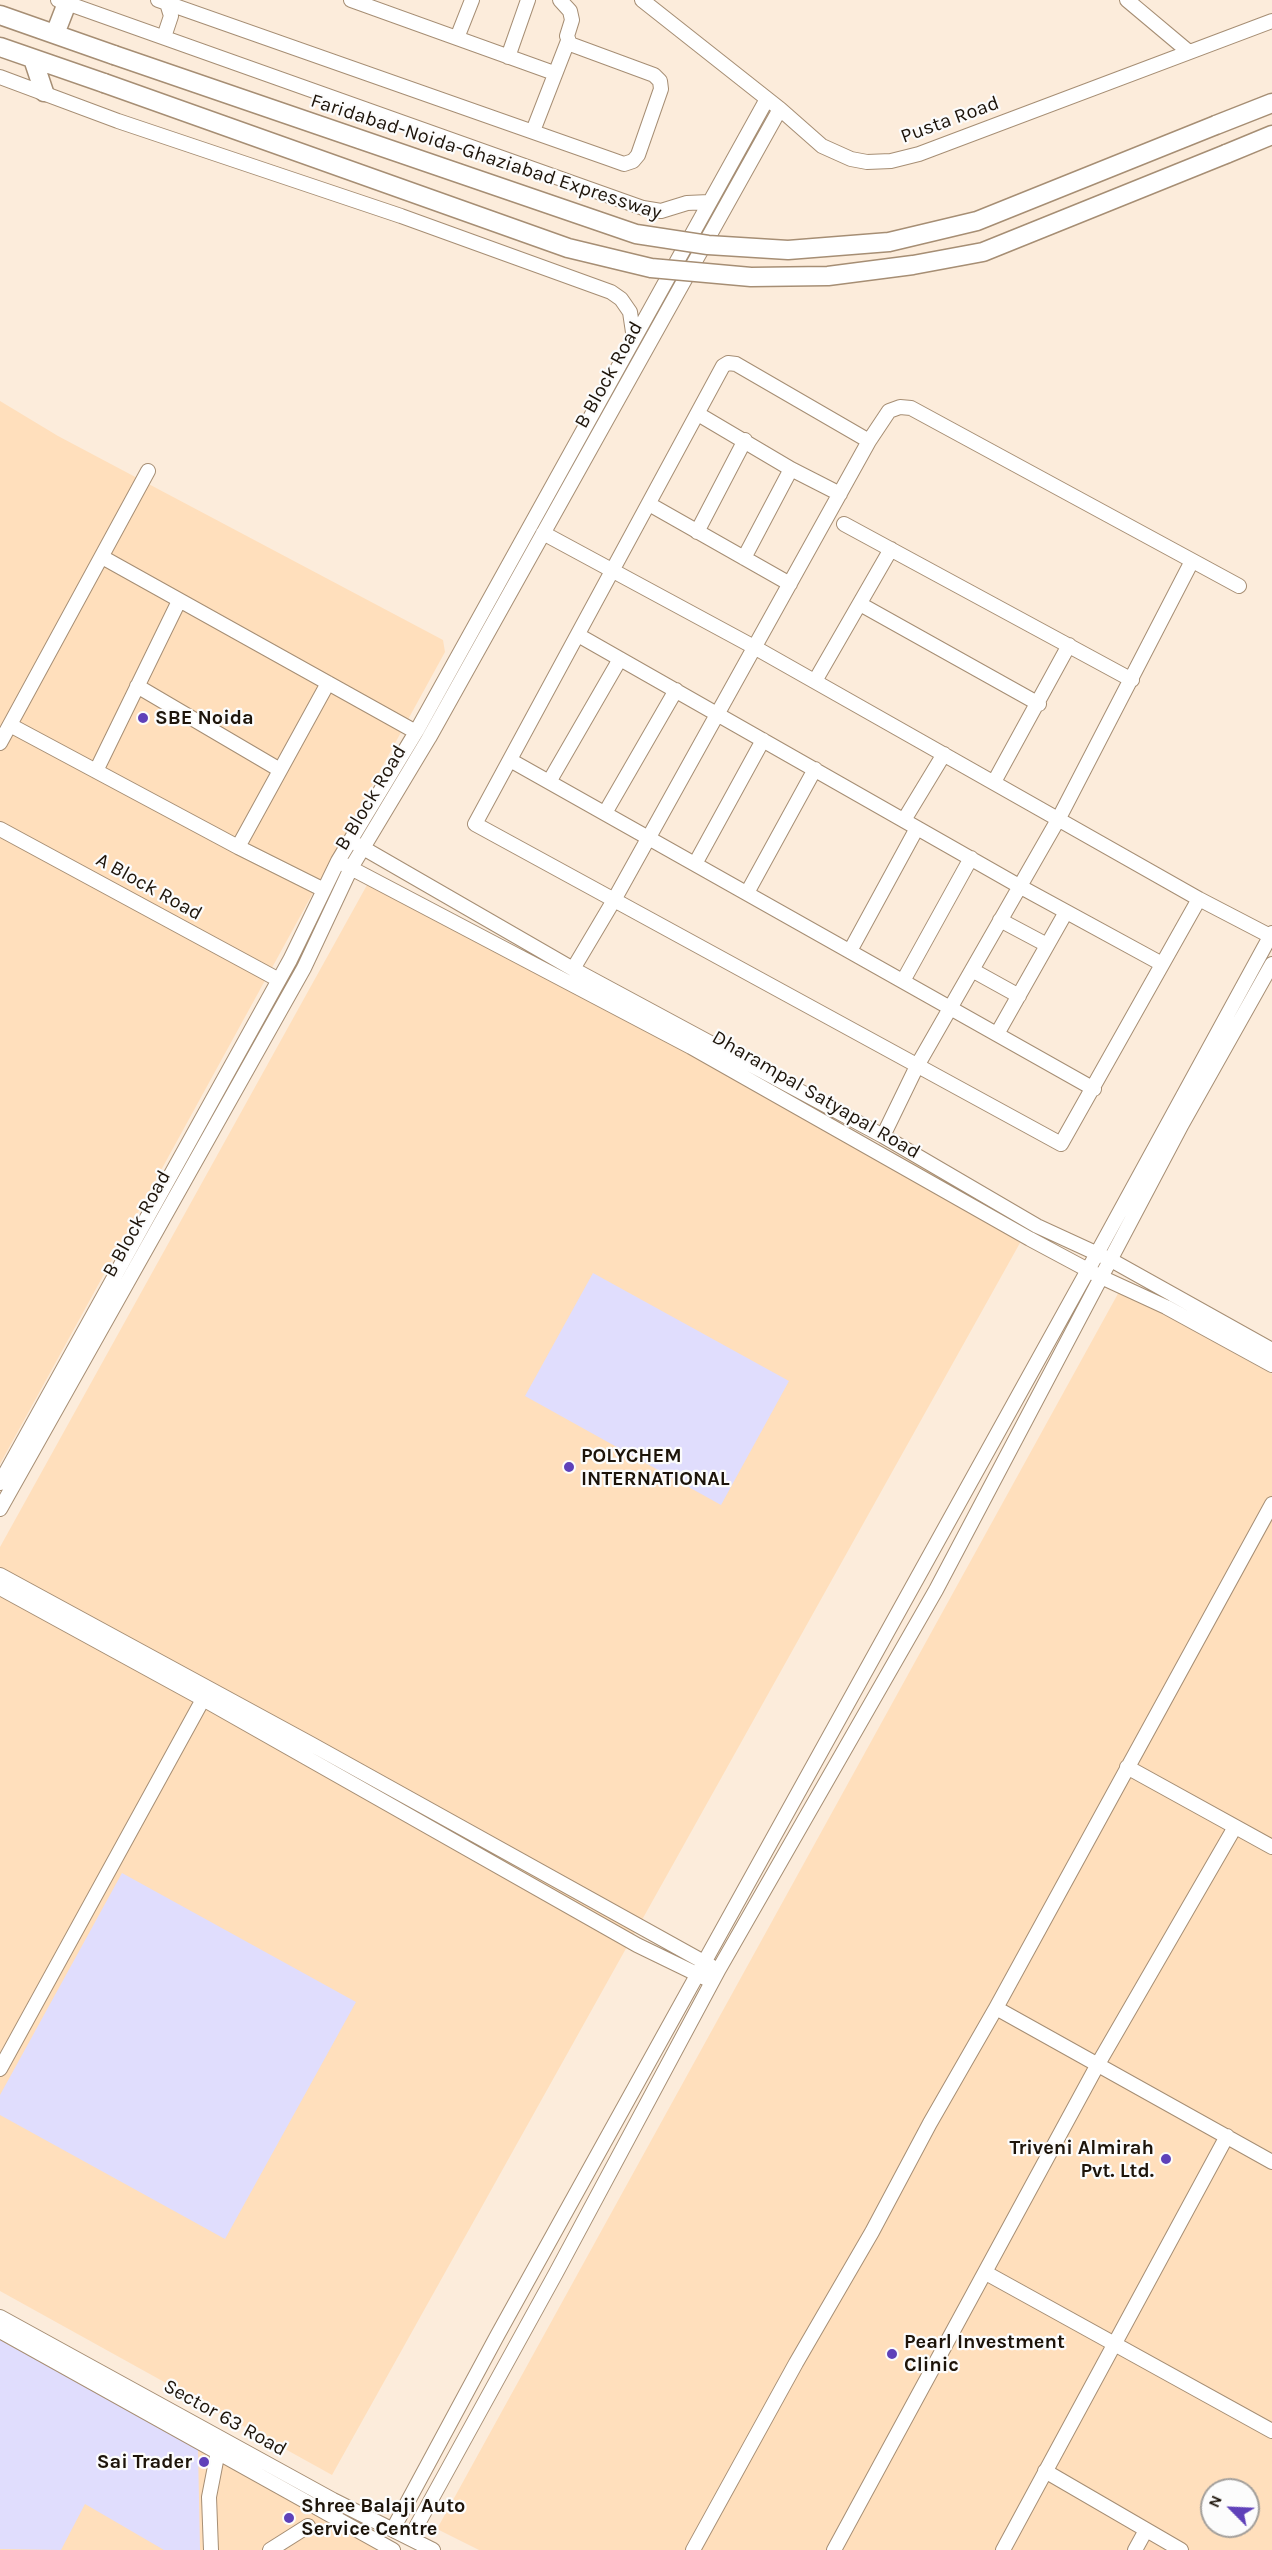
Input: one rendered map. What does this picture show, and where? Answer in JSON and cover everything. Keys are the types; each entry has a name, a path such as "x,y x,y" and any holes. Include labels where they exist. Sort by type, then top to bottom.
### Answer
{"main road":[{"path":"55,34 63,2"},
{"name":"Faridabad-Noida-Ghaziabad Expressway","path":"0,15 636,234 719,246 788,250 889,242 977,221 1272,103"},
{"path":"0,47 568,248 651,268 751,277 828,276 913,265 983,252 1272,135"},
{"path":"33,59 44,92"}],"street":[{"path":"351,0 554,73"},
{"path":"457,38 472,0"},
{"path":"507,57 528,0"},
{"path":"533,131 567,40 572,20 570,11 560,0"},
{"name":"Pusta Road","path":"642,0 780,109 815,141 837,154 867,162 891,161 919,154 1272,21"},
{"path":"1127,0 1189,52"},
{"path":"163,1 624,164 633,162 638,155 661,89 660,81 654,75 574,47 567,40"},
{"path":"163,1 171,16 164,37"},
{"path":"63,2 643,208 661,211 687,203 710,202"},
{"path":"0,77 118,121 401,216 611,292 621,299 630,312 634,339"},
{"name":"B Block Road","path":"0,1509 304,968 351,868 357,845 416,732 767,99"},
{"name":"B Block Road","path":"0,1484 279,980 338,861 357,845 429,738 780,109"},
{"path":"869,441 732,363 723,366 475,824 1061,1144 1199,899"},
{"path":"573,969 614,900 869,441 889,411 900,407 911,408 1239,586"},
{"path":"698,414 791,469 840,494"},
{"path":"697,532 745,440"},
{"path":"744,558 791,469"},
{"path":"0,744 148,471"},
{"path":"649,504 790,584"},
{"path":"844,524 1132,680"},
{"path":"393,2529 497,2336 1272,935 1199,899 815,681 543,533"},
{"path":"815,681 891,549"},
{"path":"102,557 416,732"},
{"path":"883,1136 917,1066 1059,818 1192,561"},
{"path":"96,771 180,601"},
{"path":"860,604 1038,704"},
{"path":"578,635 1019,886 1162,964"},
{"path":"994,782 1070,645"},
{"path":"549,782 620,658"},
{"path":"238,847 328,683"},
{"path":"137,686 280,770"},
{"path":"605,813 676,690"},
{"path":"10,725 238,847 324,890"},
{"path":"695,864 763,740"},
{"path":"904,820 944,754"},
{"path":"510,760 1094,1089"},
{"path":"747,893 815,769"},
{"path":"850,951 917,828"},
{"name":"A Block Road","path":"0,829 279,980"},
{"name":"Dharampal Satyapal Road","path":"357,845 573,969 883,1136 1037,1226 1111,1260 1272,1350"},
{"path":"903,981 970,858"},
{"name":"Dharampal Satyapal Road","path":"338,861 691,1047 1088,1270 1167,1307 1272,1365"},
{"path":"997,1034 1066,912"},
{"path":"1000,920 1047,945"},
{"path":"410,2538 716,1976 936,1590 1182,1124 1272,964"},
{"path":"972,970 1019,996"},
{"path":"693,2550 796,2363 872,2232 959,2069 996,2008 1272,1504"},
{"path":"0,1575 505,1871 652,1953 702,1969 716,1976"},
{"path":"0,1588 206,1694"},
{"path":"0,2068 206,1694"},
{"path":"1127,1767 1272,1847"},
{"path":"834,2550 1098,2064 1235,1827"},
{"path":"996,2008 1272,2162"},
{"path":"1003,2550 1227,2136"},
{"path":"986,2273 1272,2431"},
{"name":"Sector 63 Road","path":"0,2318 333,2500 433,2550"},
{"name":"Sector 63 Road","path":"0,2331 218,2451 386,2548"},
{"path":"211,2550 209,2497 218,2451"},
{"path":"1045,2471 1181,2550"},
{"path":"270,2550 308,2526"},
{"path":"1135,2550 1146,2530"}],"shaded area":[{"path":"0,401 58,436 443,640 445,652 0,1464"},
{"path":"372,876 1030,1225 332,2475 0,2291 0,1547"},
{"path":"593,1273 789,1381 721,1505 525,1396"},
{"path":"1120,1290 1272,1374 1272,2550 479,2550 437,2529"},
{"path":"122,1873 356,2002 225,2239 0,2115 0,2095"},
{"path":"0,2337 391,2550 0,2550"},
{"path":"0,2340 198,2448 200,2550 164,2550 85,2504 61,2550 0,2549"}],"place":[{"name":"SBE Noida","path":"143,718"},
{"name":"POLYCHEM INTERNATIONAL","path":"569,1467"},
{"name":"Triveni Almirah Pvt. Ltd.","path":"1166,2159"},
{"name":"Pearl Investment Clinic","path":"892,2354"},
{"name":"Sai Trader","path":"204,2462"},
{"name":"Shree Balaji Auto Service Centre","path":"289,2518"}]}
